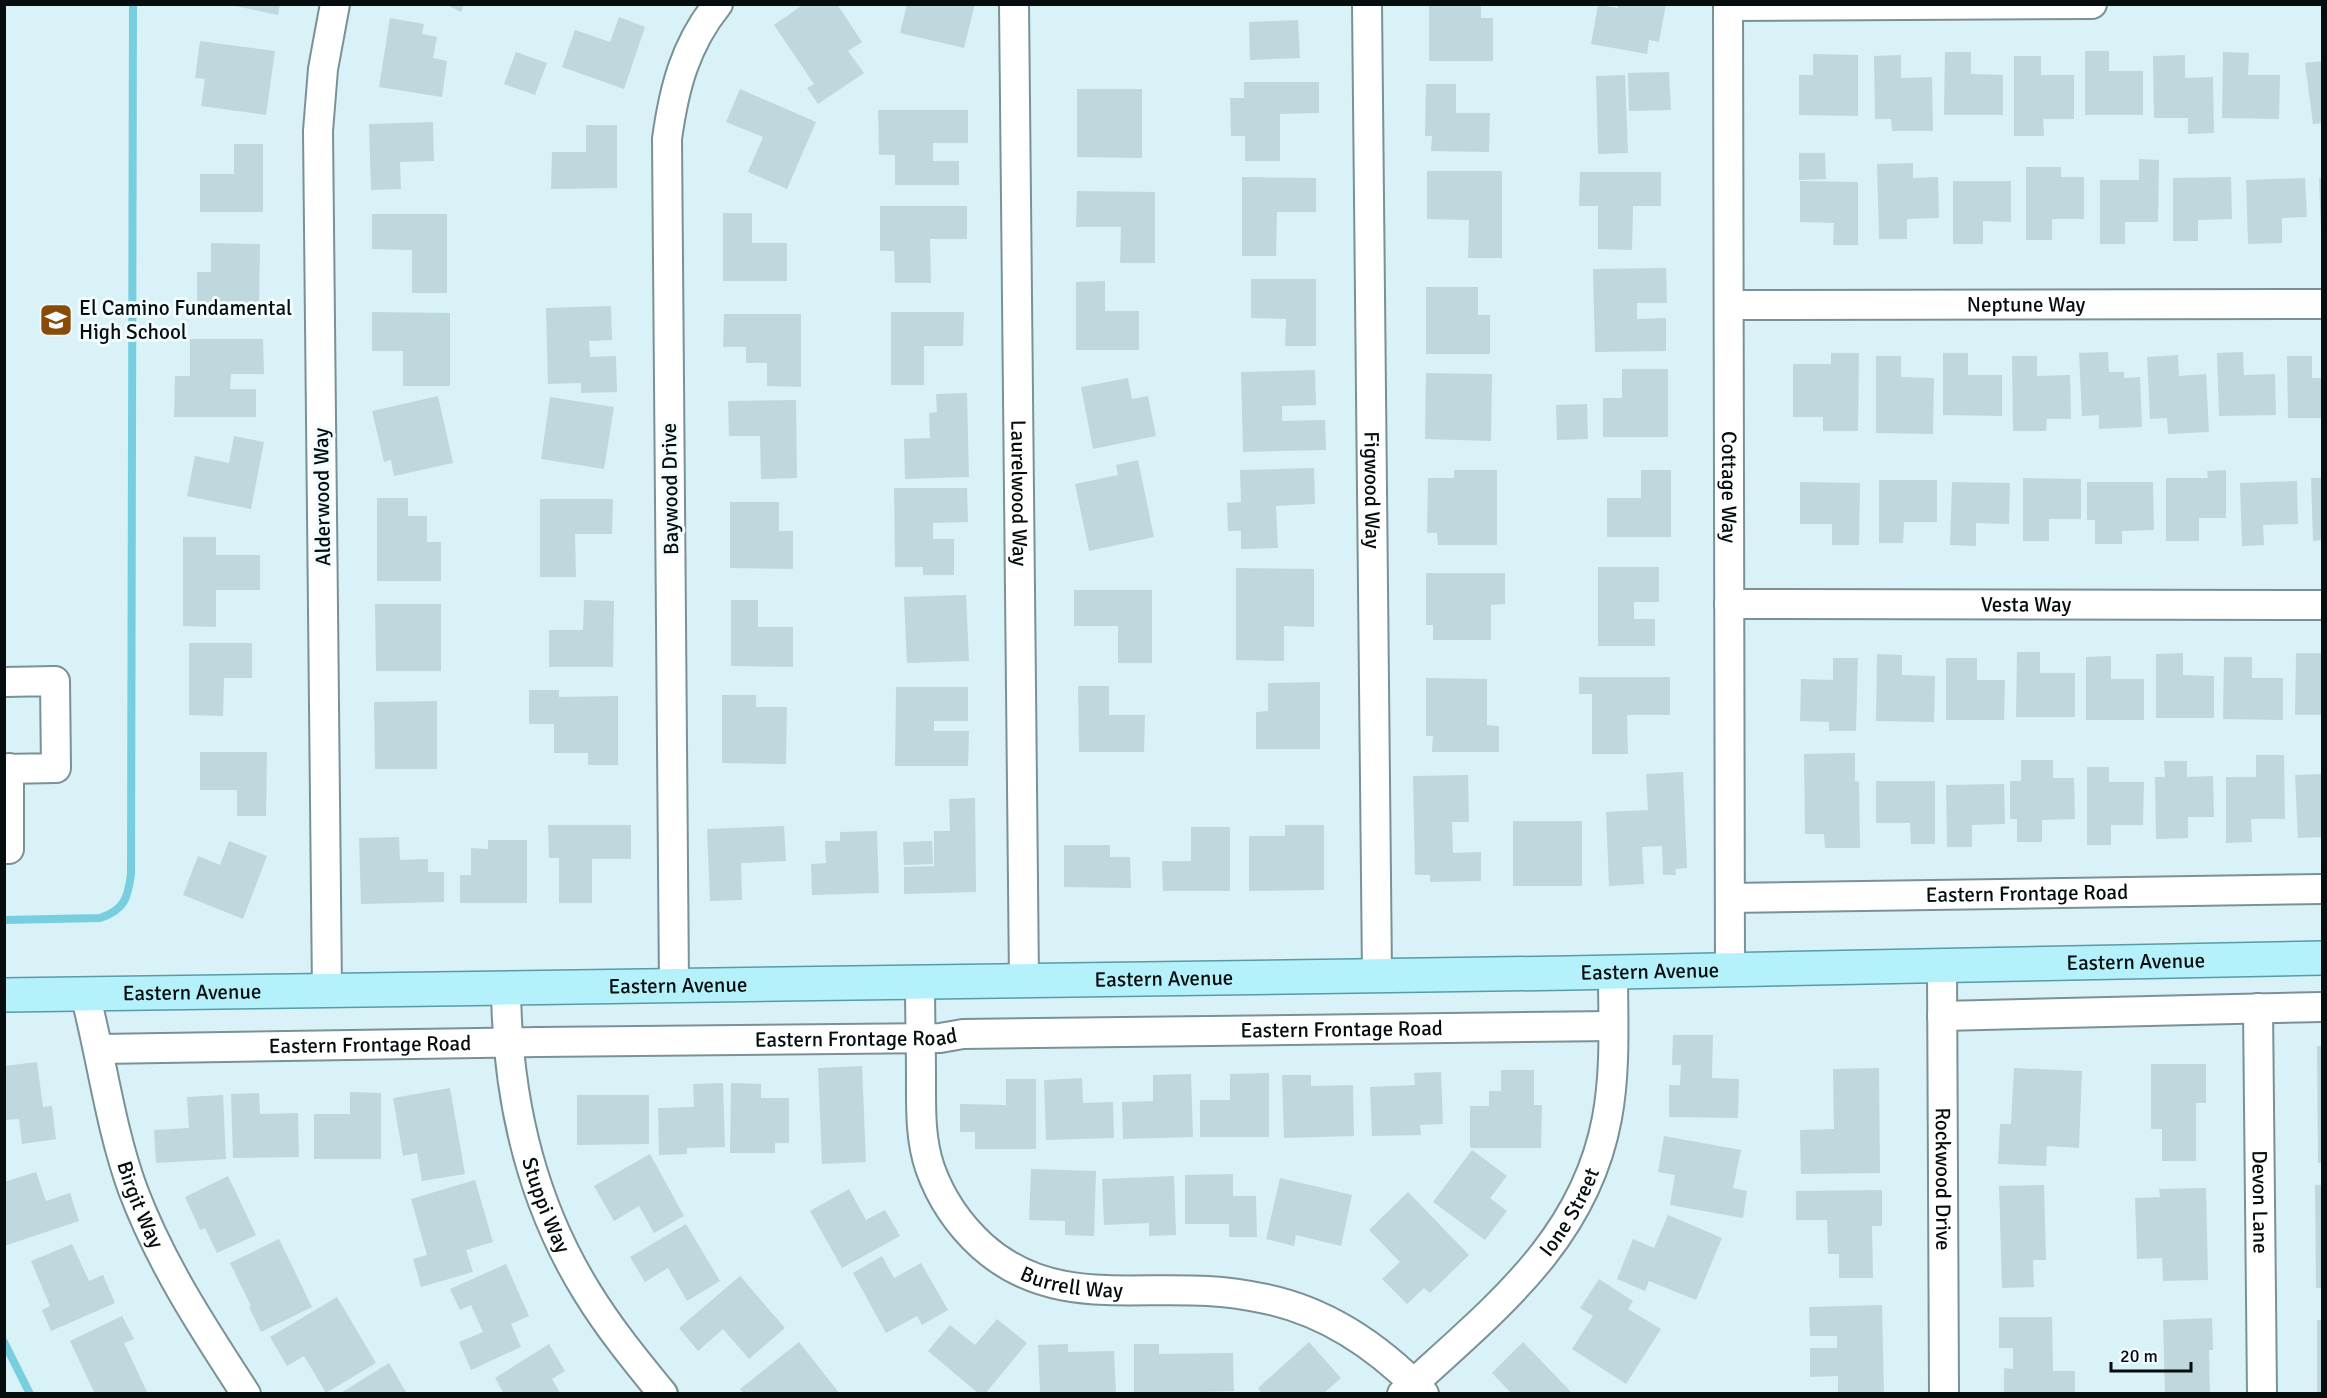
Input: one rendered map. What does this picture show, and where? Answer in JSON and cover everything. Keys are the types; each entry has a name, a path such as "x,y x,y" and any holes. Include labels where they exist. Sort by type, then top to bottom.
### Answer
{"main road":[{"name":"Eastern Avenue","path":"4,995 1613,972 2322,958"}],"street":[{"name":"Alderwood Way","path":"327,991 318,131 323,69 335,4"},
{"name":"Baywood Drive","path":"675,986 667,139 673,96 687,56 718,4"},
{"name":"Laurelwood Way","path":"1014,4 1024,981"},
{"name":"Figwood Way","path":"1367,4 1377,975"},
{"path":"1728,5 2092,4"},
{"name":"Cottage Way","path":"1728,5 1730,970"},
{"name":"Neptune Way","path":"1729,305 2322,304"},
{"name":"Vesta Way","path":"1729,604 2322,605"},
{"path":"4,682 54,681 56,768 7,769 9,849 4,849"},
{"name":"Eastern Frontage Road","path":"1730,898 2322,889"},
{"name":"Rockwood Drive","path":"1942,966 1944,1394"},
{"name":"Ione Street","path":"1413,1390 1541,1260 1567,1222 1588,1182 1603,1138 1613,1071 1613,972"},
{"name":"Burrell Way","path":"920,982 922,1130 929,1167 949,1208 966,1231 993,1256 1025,1275 1061,1287 1099,1291 1206,1290 1268,1299 1308,1311 1345,1329 1383,1355 1413,1390"},
{"name":"Stuppi Way","path":"506,988 508,1043 514,1097 526,1153 545,1207 568,1260 587,1293 620,1341 663,1394"},
{"name":"Birgit Way","path":"85,994 114,1121 133,1189 160,1253 194,1315 246,1394"},
{"path":"1942,1017 2322,1007"},
{"name":"Devon Lane","path":"2258,1008 2262,1394"},
{"name":"Eastern Frontage Road","path":"99,1049 940,1038 963,1034 1613,1026"}],"building":[{"path":"226,4 280,4 278,15"},
{"path":"445,4 464,4 461,12"},
{"path":"804,4 837,4 862,42 848,51 864,73 818,104 807,88 814,84 774,25"},
{"path":"907,4 975,4 964,48 900,33"},
{"path":"1429,4 1481,4 1481,18 1493,18 1493,61 1429,61"},
{"path":"1618,4 1666,4 1659,42 1649,40 1647,54 1591,44 1598,5 1618,8"},
{"path":"619,17 645,27 624,89 562,67 575,30 610,42"},
{"path":"390,18 424,24 422,34 437,37 433,58 447,61 442,97 379,87"},
{"path":"1298,20 1300,58 1250,60 1249,22"},
{"path":"200,41 275,51 266,115 201,106 205,79 195,78"},
{"path":"2085,51 2109,51 2109,71 2143,71 2143,115 2085,115"},
{"path":"516,52 547,63 535,95 504,84"},
{"path":"1945,52 1971,52 1971,74 2003,75 2003,115 1944,115"},
{"path":"2223,52 2249,53 2248,75 2280,75 2279,119 2222,118"},
{"path":"1813,54 1858,55 1858,116 1799,115 1799,75 1813,75"},
{"path":"1901,55 1901,78 1932,77 1933,131 1892,131 1891,119 1875,119 1874,56"},
{"path":"2185,55 2185,78 2213,77 2214,133 2188,134 2188,118 2154,118 2153,56"},
{"path":"2014,56 2041,56 2041,75 2074,75 2074,119 2043,119 2044,136 2014,136"},
{"path":"2322,61 2322,123 2313,124 2305,63"},
{"path":"1669,72 1671,110 1629,111 1628,73"},
{"path":"1625,75 1628,153 1598,154 1596,76"},
{"path":"1244,82 1319,82 1319,113 1280,114 1280,161 1245,161 1245,136 1231,136 1230,98 1244,98"},
{"path":"1426,84 1456,84 1456,113 1490,113 1489,152 1431,151 1432,136 1425,136"},
{"path":"740,89 816,122 787,189 748,172 763,137 726,122"},
{"path":"1077,89 1142,89 1142,158 1077,157"},
{"path":"878,110 968,110 968,143 933,143 933,161 959,161 959,185 895,185 895,155 879,155"},
{"path":"433,122 434,161 400,162 401,189 371,190 369,124"},
{"path":"586,125 617,125 617,188 551,189 552,152 586,152"},
{"path":"234,144 263,144 263,212 200,212 200,174 234,174"},
{"path":"1799,153 1825,153 1826,179 1799,180"},
{"path":"2139,159 2159,160 2158,222 2125,222 2125,244 2100,244 2100,180 2139,180"},
{"path":"1913,163 1913,178 1938,177 1939,218 1907,219 1907,239 1879,239 1877,164"},
{"path":"2026,167 2061,167 2061,177 2084,177 2084,219 2052,219 2052,240 2026,240"},
{"path":"1427,171 1502,171 1502,258 1468,258 1469,220 1427,219"},
{"path":"1580,172 1661,172 1661,206 1633,206 1632,250 1598,249 1598,206 1579,206"},
{"path":"1242,177 1316,178 1316,212 1277,212 1276,256 1242,256"},
{"path":"2231,177 2232,219 2198,220 2198,241 2173,241 2173,178"},
{"path":"2305,178 2307,217 2282,218 2282,243 2248,244 2246,180"},
{"path":"2319,178 2322,178 2322,232 2321,232"},
{"path":"1800,181 1858,182 1858,245 1833,245 1834,223 1800,222"},
{"path":"1953,181 2011,181 2011,222 1983,221 1983,244 1953,244"},
{"path":"1077,191 1155,192 1155,263 1120,263 1121,227 1076,227"},
{"path":"880,206 967,206 967,239 930,239 931,283 895,283 894,251 880,251"},
{"path":"723,213 752,213 752,243 787,243 787,281 723,281"},
{"path":"372,214 447,214 447,293 412,293 412,250 372,249"},
{"path":"211,243 260,244 259,310 197,309 197,272 211,272"},
{"path":"1666,268 1667,303 1637,303 1637,319 1666,318 1666,351 1595,352 1593,269"},
{"path":"1251,279 1316,279 1316,346 1285,346 1286,319 1251,318"},
{"path":"1105,281 1105,311 1139,311 1139,350 1076,350 1076,282"},
{"path":"1426,287 1478,287 1478,315 1490,315 1490,354 1426,354"},
{"path":"611,306 612,340 589,341 590,357 616,356 617,392 581,393 581,383 548,384 546,308"},
{"path":"372,312 450,313 450,386 403,386 403,351 372,351"},
{"path":"891,312 964,312 963,346 924,346 924,385 891,385"},
{"path":"724,314 801,314 801,387 767,386 767,363 746,363 746,347 723,347"},
{"path":"190,339 263,339 264,374 231,374 230,389 256,389 256,417 174,417 175,376 190,376"},
{"path":"2108,352 2109,372 2124,372 2124,378 2140,377 2142,427 2099,429 2099,415 2082,416 2079,353"},
{"path":"2243,352 2244,375 2275,374 2276,415 2219,416 2217,353"},
{"path":"1831,353 1859,353 1858,431 1823,431 1823,417 1793,417 1793,364 1831,364"},
{"path":"1943,353 1968,353 1968,375 2002,375 2002,416 1943,415"},
{"path":"2178,355 2179,376 2206,374 2209,432 2168,434 2167,418 2150,419 2147,357"},
{"path":"1876,356 1901,356 1901,377 1934,378 1933,434 1876,433"},
{"path":"2012,356 2037,356 2037,376 2070,375 2071,419 2047,419 2046,431 2013,431"},
{"path":"2287,356 2312,356 2312,378 2322,378 2322,418 2288,418"},
{"path":"1622,369 1668,369 1668,437 1603,437 1603,398 1622,398"},
{"path":"1315,370 1316,405 1282,406 1282,421 1325,420 1326,450 1243,452 1241,372"},
{"path":"1426,373 1492,374 1491,441 1425,439"},
{"path":"1128,378 1132,399 1148,396 1156,436 1093,449 1081,387"},
{"path":"967,393 969,477 905,479 904,439 930,438 929,413 937,412 936,394"},
{"path":"438,396 453,463 394,476 391,460 384,462 372,411"},
{"path":"550,397 614,407 604,469 541,459"},
{"path":"796,400 797,478 761,479 760,436 729,436 728,401"},
{"path":"1587,404 1588,439 1557,440 1556,405"},
{"path":"234,436 264,442 251,509 187,496 195,456 229,463"},
{"path":"1138,460 1154,537 1089,551 1075,484 1118,475 1116,465"},
{"path":"1314,468 1315,504 1276,506 1278,548 1241,549 1241,531 1228,531 1227,503 1241,502 1240,470"},
{"path":"1454,470 1497,470 1497,545 1438,545 1437,533 1427,533 1428,478 1454,478"},
{"path":"1641,470 1671,470 1671,537 1607,537 1607,498 1641,498"},
{"path":"2226,470 2226,518 2199,518 2199,541 2166,541 2166,478 2208,478 2207,471"},
{"path":"2023,478 2081,479 2081,519 2049,519 2049,541 2023,541"},
{"path":"2311,478 2322,478 2322,540 2313,541"},
{"path":"1879,480 1937,480 1937,522 1904,522 1903,543 1879,543"},
{"path":"2297,481 2298,524 2263,525 2264,545 2242,546 2240,483"},
{"path":"1800,482 1860,483 1859,545 1832,545 1832,524 1800,524"},
{"path":"1952,482 2010,483 2009,524 1976,523 1976,546 1950,545"},
{"path":"2087,482 2153,482 2154,530 2122,531 2122,544 2095,544 2095,520 2087,520"},
{"path":"894,488 967,488 968,522 933,523 933,539 954,539 954,575 923,575 923,567 895,567"},
{"path":"377,498 408,498 408,516 427,516 427,542 441,542 441,581 377,581"},
{"path":"540,499 613,499 612,534 575,534 576,577 540,577"},
{"path":"730,502 779,502 779,531 793,531 793,569 730,568"},
{"path":"183,537 216,537 216,555 260,555 260,590 216,590 216,627 183,626"},
{"path":"1598,567 1659,567 1659,602 1634,602 1634,619 1655,619 1655,646 1598,646"},
{"path":"1236,568 1314,569 1314,627 1284,626 1284,661 1236,660"},
{"path":"1426,573 1505,573 1505,604 1491,605 1491,640 1433,640 1433,625 1426,625"},
{"path":"1074,590 1152,590 1152,663 1118,663 1118,626 1074,626"},
{"path":"966,595 969,661 907,663 904,597"},
{"path":"584,600 614,601 613,667 549,667 549,630 583,630"},
{"path":"731,600 758,600 758,627 793,627 793,667 731,666"},
{"path":"375,604 441,604 441,671 376,671"},
{"path":"189,643 252,643 252,678 224,678 223,716 189,715"},
{"path":"2017,652 2040,652 2040,673 2075,673 2075,717 2016,717"},
{"path":"2183,653 2183,675 2214,676 2214,718 2156,718 2156,654"},
{"path":"2296,653 2321,653 2322,715 2295,715"},
{"path":"1877,654 1902,655 1902,675 1935,676 1934,722 1876,721"},
{"path":"2111,656 2111,679 2144,679 2144,720 2086,720 2086,657"},
{"path":"2224,657 2252,657 2252,678 2283,678 2283,720 2223,719"},
{"path":"1833,658 1858,658 1856,731 1829,731 1829,722 1800,721 1801,679 1833,680"},
{"path":"1946,658 1977,658 1977,680 2005,680 2004,720 1946,720"},
{"path":"1579,677 1670,677 1670,715 1627,715 1628,754 1592,754 1592,694 1579,694"},
{"path":"1426,678 1487,679 1487,725 1499,726 1499,752 1432,752 1433,736 1426,736"},
{"path":"1320,682 1320,749 1256,749 1256,712 1268,711 1268,683"},
{"path":"1078,686 1109,686 1109,715 1145,715 1144,752 1079,752"},
{"path":"896,687 968,687 968,721 934,721 934,731 969,731 968,766 895,766"},
{"path":"529,690 559,690 559,697 618,696 618,765 588,765 588,753 554,753 554,724 529,724"},
{"path":"722,695 756,695 756,707 787,707 786,764 722,763"},
{"path":"437,701 437,769 375,769 374,702"},
{"path":"200,752 267,752 266,816 237,816 237,790 200,790"},
{"path":"1855,753 1855,781 1859,782 1860,848 1825,848 1824,834 1805,834 1804,754"},
{"path":"2256,755 2284,755 2285,819 2251,819 2252,842 2226,843 2226,777 2256,777"},
{"path":"2021,760 2053,760 2053,778 2074,778 2075,819 2042,820 2042,842 2017,842 2017,819 2010,819 2010,781 2021,781"},
{"path":"2164,761 2187,761 2187,777 2213,776 2214,817 2188,817 2188,838 2156,839 2155,777 2165,777"},
{"path":"2087,767 2109,767 2109,782 2144,782 2143,825 2111,825 2111,845 2087,845"},
{"path":"1683,772 1687,868 1675,869 1676,875 1663,875 1662,846 1642,847 1644,884 1609,886 1606,812 1648,810 1646,774"},
{"path":"2322,774 2322,837 2298,838 2295,775"},
{"path":"1468,775 1469,822 1452,822 1453,853 1481,852 1481,881 1430,882 1430,875 1415,875 1413,776"},
{"path":"1876,781 1935,781 1935,844 1911,844 1910,823 1876,823"},
{"path":"2004,784 2005,824 1972,825 1972,847 1947,847 1946,785"},
{"path":"975,798 976,892 904,894 904,867 934,866 934,831 950,831 949,799"},
{"path":"1513,821 1582,821 1582,886 1513,886"},
{"path":"548,825 631,825 631,859 592,859 592,903 559,903 559,858 549,858"},
{"path":"1285,825 1324,825 1324,890 1249,891 1249,836 1285,836"},
{"path":"784,826 786,861 741,863 742,900 710,901 707,829"},
{"path":"1191,827 1230,827 1230,891 1163,891 1162,861 1191,861"},
{"path":"877,831 879,893 812,895 811,864 826,863 825,841 840,841 840,832"},
{"path":"399,837 400,860 428,859 428,872 444,872 444,902 361,904 359,838"},
{"path":"488,840 527,840 527,903 460,903 460,875 471,875 471,848 488,849"},
{"path":"229,841 267,856 243,919 183,895 198,856 220,865"},
{"path":"932,841 933,864 904,865 903,842"},
{"path":"1064,845 1110,845 1110,857 1130,857 1131,888 1064,887"},
{"path":"1673,1035 1713,1035 1712,1078 1739,1079 1738,1118 1669,1117 1669,1085 1680,1085 1681,1065 1672,1065"},
{"path":"2317,1046 2322,1046 2322,1163 2318,1163"},
{"path":"37,1062 43,1107 52,1106 56,1139 22,1144 19,1119 4,1120 4,1066"},
{"path":"2151,1064 2206,1064 2206,1103 2196,1103 2196,1161 2162,1161 2162,1129 2151,1129"},
{"path":"862,1066 866,1162 822,1164 818,1068"},
{"path":"1879,1068 1880,1173 1801,1174 1800,1130 1834,1129 1833,1069"},
{"path":"2014,1068 2082,1071 2079,1148 2047,1146 2046,1166 1998,1164 2000,1124 2011,1124"},
{"path":"1501,1070 1534,1070 1534,1105 1542,1105 1541,1148 1470,1148 1470,1106 1489,1106 1489,1091 1501,1091"},
{"path":"1441,1072 1443,1124 1420,1125 1421,1135 1372,1136 1370,1087 1415,1085 1414,1073"},
{"path":"1269,1073 1269,1137 1200,1137 1200,1100 1230,1100 1230,1074"},
{"path":"1191,1074 1193,1137 1123,1139 1122,1102 1153,1101 1153,1075"},
{"path":"1282,1075 1311,1075 1311,1086 1353,1085 1354,1136 1284,1138"},
{"path":"1082,1078 1083,1103 1113,1102 1114,1138 1046,1140 1044,1080"},
{"path":"1006,1079 1036,1079 1036,1149 975,1149 975,1132 960,1132 960,1104 1006,1105"},
{"path":"723,1083 725,1147 687,1148 687,1154 659,1155 658,1108 694,1107 693,1084"},
{"path":"731,1083 761,1084 761,1098 789,1098 789,1143 775,1143 775,1153 730,1153"},
{"path":"450,1088 465,1174 422,1181 417,1153 403,1156 393,1098"},
{"path":"350,1092 381,1093 381,1159 314,1159 314,1114 350,1114"},
{"path":"259,1093 260,1114 298,1113 299,1157 233,1158 231,1094"},
{"path":"223,1095 226,1159 156,1163 154,1130 189,1128 187,1097"},
{"path":"577,1095 649,1095 649,1144 577,1145"},
{"path":"1664,1136 1741,1150 1733,1188 1747,1191 1743,1218 1670,1205 1675,1175 1658,1172"},
{"path":"1472,1150 1507,1176 1490,1198 1507,1211 1485,1240 1433,1202"},
{"path":"650,1154 684,1216 654,1233 639,1206 614,1221 594,1186"},
{"path":"1031,1169 1096,1171 1094,1236 1065,1235 1065,1221 1029,1220"},
{"path":"36,1172 46,1201 70,1193 79,1221 4,1246 4,1182"},
{"path":"1233,1174 1233,1196 1256,1196 1257,1237 1229,1237 1229,1224 1185,1224 1185,1175"},
{"path":"228,1176 256,1235 217,1253 205,1228 200,1230 185,1197"},
{"path":"1174,1176 1176,1235 1149,1236 1149,1223 1104,1225 1102,1179"},
{"path":"1280,1178 1352,1195 1341,1246 1296,1235 1294,1246 1266,1239"},
{"path":"475,1180 493,1242 466,1250 473,1272 421,1287 413,1259 427,1255 411,1199"},
{"path":"2044,1185 2046,1260 2033,1260 2034,1287 2002,1288 1999,1186"},
{"path":"2315,1185 2322,1185 2322,1288 2316,1288"},
{"path":"2206,1188 2208,1280 2163,1281 2162,1258 2137,1259 2135,1198 2160,1197 2159,1189"},
{"path":"849,1189 866,1220 885,1210 900,1236 842,1268 810,1211"},
{"path":"1882,1190 1882,1226 1872,1226 1873,1278 1839,1278 1839,1254 1828,1254 1827,1220 1796,1220 1796,1191"},
{"path":"1408,1192 1469,1255 1430,1293 1424,1288 1407,1304 1382,1279 1400,1262 1369,1230"},
{"path":"1668,1215 1722,1238 1696,1300 1649,1281 1645,1291 1617,1279 1633,1239 1654,1248"},
{"path":"686,1224 720,1281 687,1301 668,1268 645,1282 630,1257"},
{"path":"279,1239 312,1307 261,1332 230,1263"},
{"path":"72,1244 89,1281 103,1275 115,1303 51,1331 42,1310 50,1306 31,1261"},
{"path":"882,1256 894,1278 921,1263 948,1310 922,1325 917,1316 886,1333 853,1273"},
{"path":"506,1264 529,1316 511,1324 521,1347 471,1370 459,1342 483,1332 471,1305 460,1310 450,1289"},
{"path":"740,1276 785,1328 749,1359 723,1329 698,1351 679,1328"},
{"path":"1599,1279 1633,1301 1628,1309 1661,1329 1626,1384 1572,1349 1593,1316 1580,1308"},
{"path":"337,1297 376,1363 326,1393 304,1356 287,1366 270,1337"},
{"path":"1882,1305 1884,1394 1838,1394 1838,1376 1810,1377 1810,1348 1837,1348 1837,1336 1810,1336 1809,1307"},
{"path":"122,1316 134,1339 124,1343 148,1394 95,1394 70,1341"},
{"path":"1999,1317 2052,1317 2053,1371 2075,1371 2075,1394 2004,1394 2004,1368 2013,1369 2013,1348 1999,1348"},
{"path":"2212,1318 2213,1350 2209,1350 2210,1394 2165,1394 2163,1320"},
{"path":"997,1319 1027,1343 985,1394 979,1394 928,1351 950,1325 975,1345"},
{"path":"2317,1320 2322,1320 2322,1394 2317,1394"},
{"path":"799,1342 840,1394 744,1394 740,1389"},
{"path":"1309,1342 1341,1378 1323,1394 1262,1394 1258,1388"},
{"path":"1523,1342 1573,1394 1512,1394 1492,1373"},
{"path":"549,1344 565,1371 552,1379 561,1394 504,1394 495,1378"},
{"path":"1068,1344 1068,1352 1114,1351 1116,1394 1040,1394 1038,1345"},
{"path":"1134,1344 1159,1344 1159,1354 1233,1353 1234,1391 1206,1392 1206,1394 1134,1393"},
{"path":"389,1363 407,1394 339,1394"}],"waterway":[{"path":"4,920 100,918 115,911 124,902 131,874 133,4"},
{"path":"4,1342 30,1394"}],"place":[{"name":"El Camino Fundamental High School","path":"56,320"}]}
